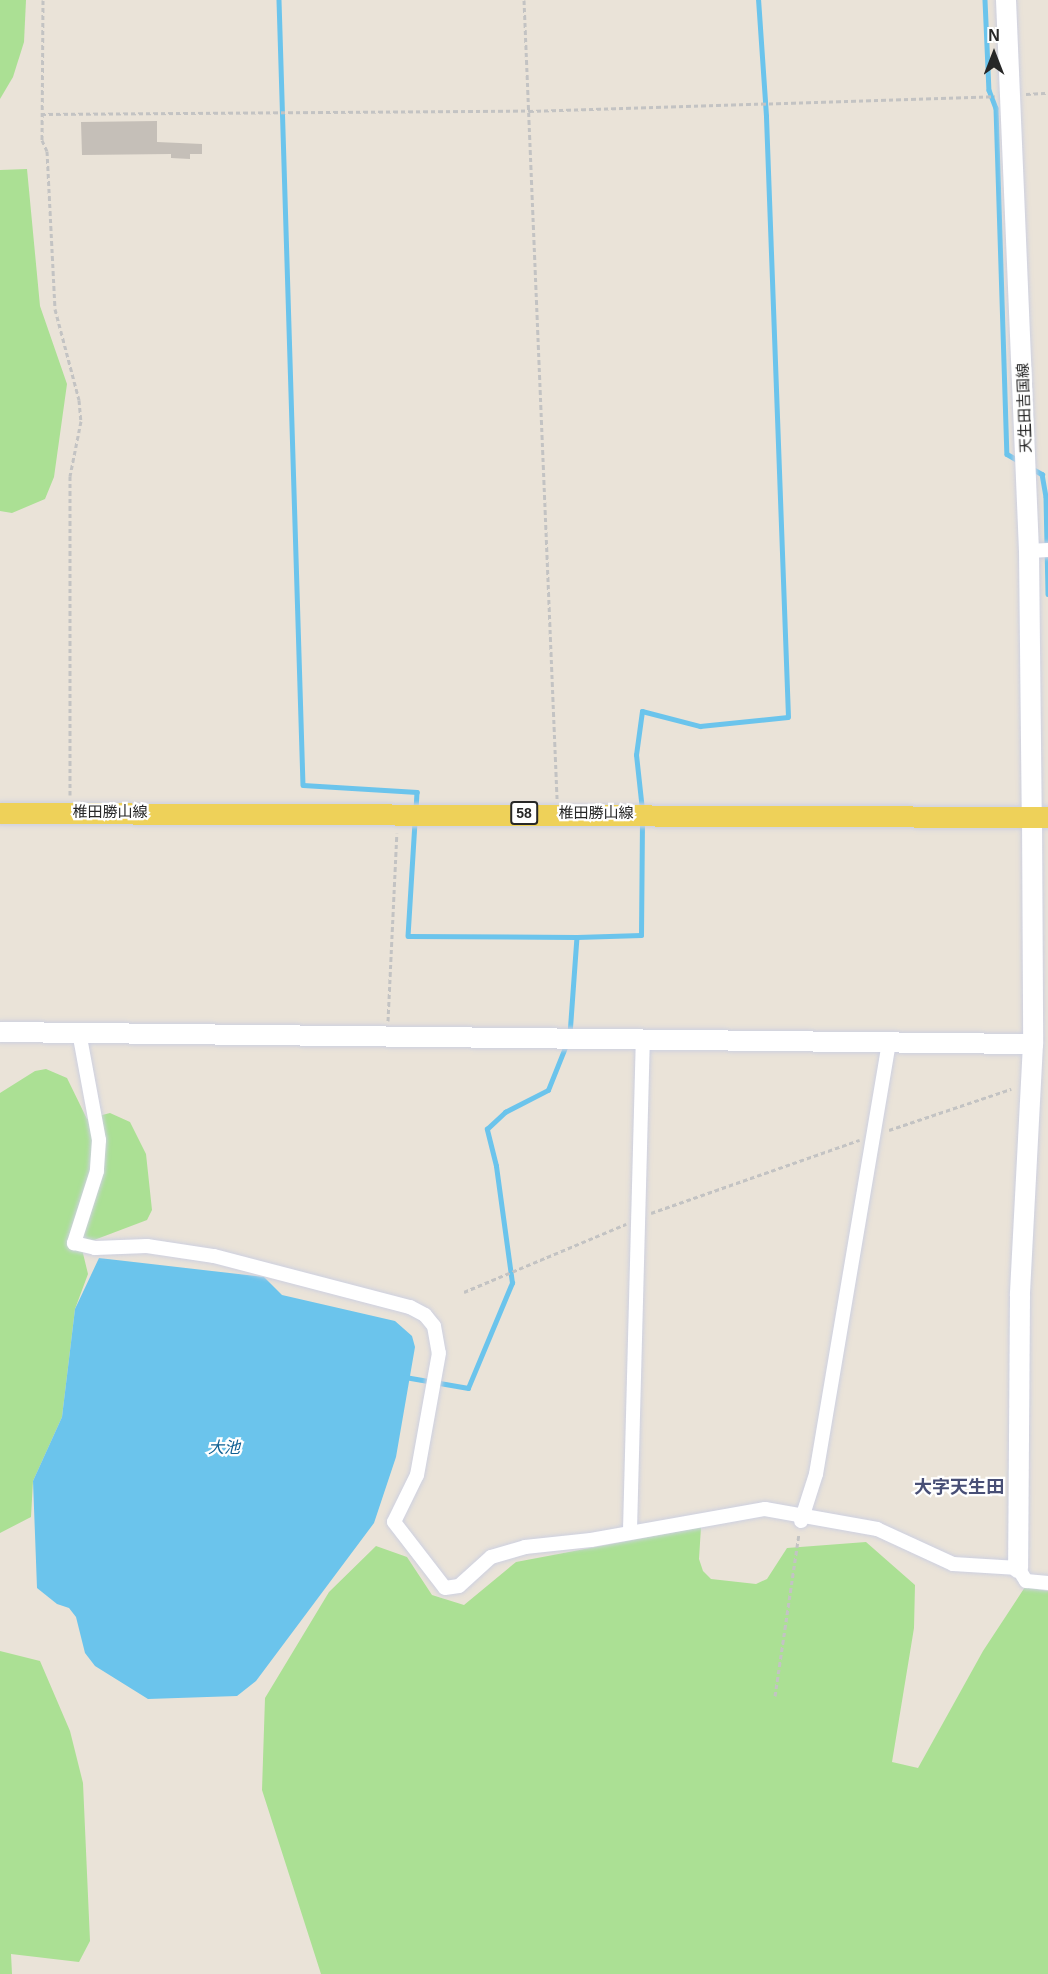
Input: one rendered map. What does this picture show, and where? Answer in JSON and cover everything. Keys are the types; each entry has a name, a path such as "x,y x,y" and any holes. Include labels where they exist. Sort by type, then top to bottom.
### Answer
{"main road":[{"name":"椎田勝山線","path":"0,813 1040,816"}],"street":[{"name":"天生田吉国線","path":"1006,0 1039,551 1040,1044 1020,1296 1018,1568"},
{"path":"0,1032 1040,1044"},
{"path":"79,1032 99,1140 97,1171 74,1243 95,1248 147,1246 214,1256 410,1307 425,1315 434,1326 439,1353 419,1467 394,1522 416,1548 439,1584 445,1588 459,1586 481,1564 501,1553 748,1510 902,1537 953,1564 1018,1568 1026,1581 1048,1583"},
{"path":"630,1530 643,1038"},
{"path":"801,1518 816,1474 871,1136 889,1042"}],"path":[{"path":"43,0 41,114 55,309 79,400 81,421 70,476 70,812"},
{"path":"524,0 558,813"},
{"path":"41,114 529,111 1048,93"},
{"path":"387,1036 398,813"},
{"path":"464,1292 639,1218 1011,1089"},
{"path":"775,1696 801,1518"}],"green space":[{"path":"0,0 26,0 24,42 13,77 0,99"},
{"path":"27,169 40,306 67,384 54,477 45,499 12,513 0,511 0,170"},
{"path":"46,1069 67,1078 87,1119 110,1113 130,1122 146,1154 152,1210 147,1220 81,1245 88,1274 75,1309 62,1417 33,1481 31,1517 0,1533 0,1093 35,1071"},
{"path":"701,1527 699,1559 703,1571 711,1579 756,1584 767,1579 787,1548 866,1542 915,1585 914,1628 892,1762 918,1768 983,1651 1025,1587 1048,1591 1048,1974 321,1974 262,1790 265,1698 329,1592 376,1546 407,1557 432,1595 464,1605 516,1562"},
{"path":"0,1651 40,1661 70,1731 83,1783 90,1941 79,1962 11,1954 12,1974 0,1974"}],"water":[{"name":"大池","path":"99,1258 264,1277 282,1295 395,1321 412,1336 415,1347 396,1457 374,1523 256,1681 237,1696 148,1699 95,1666 85,1653 76,1617 69,1608 57,1604 37,1588 33,1481 62,1417 75,1309"}],"building":[{"path":"157,121 157,142 202,144 202,154 190,154 190,159 171,158 171,154 82,155 81,122"}],"waterway":[{"path":"279,0 303,785 417,792 416,810"},
{"path":"642,810 636,755 642,711 700,726 788,717 766,116 758,0"},
{"path":"985,0 989,90 996,108 1007,454 1019,461"},
{"path":"1031,468 1042,474 1046,497 1048,594"},
{"path":"577,937 641,935 642,821"},
{"path":"415,822 408,936 577,937 570,1034"},
{"path":"405,1377 468,1388 512,1283 496,1166 487,1129 505,1112 548,1090 566,1045"}],"district":[{"name":"大字天生田","path":"959,1487"}]}
